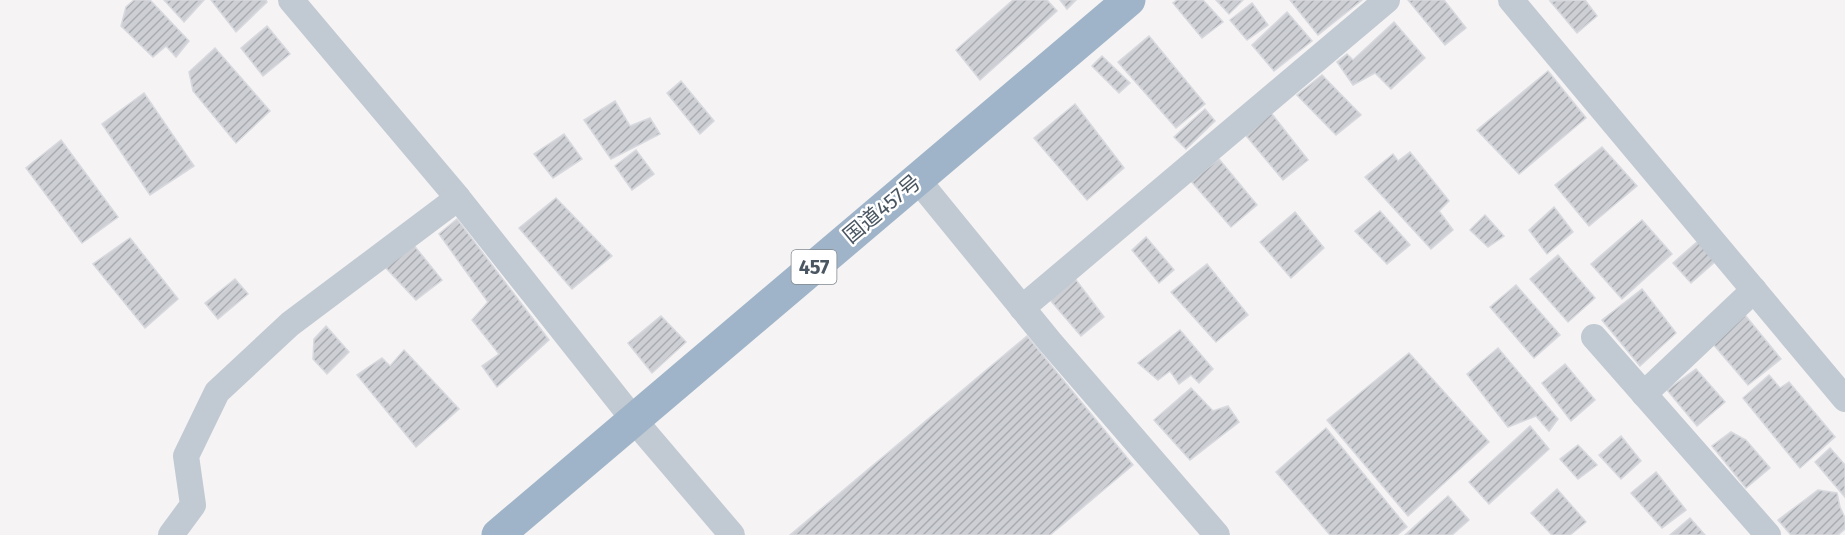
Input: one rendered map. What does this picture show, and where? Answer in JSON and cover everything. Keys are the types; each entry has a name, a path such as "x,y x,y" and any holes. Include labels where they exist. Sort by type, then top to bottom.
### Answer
{"highway":[{"name":"国道457号","path":"498,535 1129,0"}],"street":[{"path":"291,0 458,198 634,420 732,535"},
{"path":"1022,308 1387,0"},
{"path":"1514,1 1845,399"},
{"path":"917,179 1022,308 1217,535"},
{"path":"171,535 193,505 186,456 217,392 290,324 458,198"},
{"path":"1644,394 1754,290"},
{"path":"1594,337 1768,535"}],"building":[{"path":"134,0 150,0 189,41 176,57 166,46 153,57 121,26 126,7"},
{"path":"164,0 204,0 184,22"},
{"path":"211,0 266,0 267,2 236,32"},
{"path":"1013,0 1047,0 1057,11 980,80 956,50"},
{"path":"1060,0 1076,0 1067,9"},
{"path":"1177,0 1203,0 1223,22 1202,38 1173,3"},
{"path":"1216,0 1243,0 1229,14"},
{"path":"1290,0 1362,0 1318,35"},
{"path":"1408,0 1444,0 1466,28 1445,45"},
{"path":"1585,0 1597,16 1577,33 1550,1"},
{"path":"1252,3 1268,25 1247,40 1230,20"},
{"path":"1287,12 1312,41 1274,71 1252,45"},
{"path":"1394,22 1425,58 1391,89 1375,73 1353,85 1337,62 1347,54 1353,60"},
{"path":"267,26 290,54 263,76 241,48"},
{"path":"1149,36 1205,104 1176,128 1118,62"},
{"path":"215,48 270,111 236,143 193,91 189,72"},
{"path":"1102,56 1130,83 1119,93 1092,66"},
{"path":"1548,71 1586,118 1519,174 1477,130"},
{"path":"1322,75 1361,115 1336,135 1297,95"},
{"path":"681,81 714,121 700,134 667,93"},
{"path":"144,93 194,166 150,195 102,124"},
{"path":"615,101 630,126 650,118 660,134 611,159 584,120"},
{"path":"1075,104 1124,168 1087,200 1034,138"},
{"path":"1205,109 1215,121 1186,149 1174,137"},
{"path":"1268,109 1308,160 1283,180 1243,132"},
{"path":"564,134 582,159 553,178 534,154"},
{"path":"61,140 118,217 82,243 26,168"},
{"path":"1602,147 1637,186 1589,226 1555,185"},
{"path":"636,150 654,174 632,190 615,166"},
{"path":"1410,152 1449,201 1439,211 1453,230 1431,249 1365,177 1393,154 1398,161"},
{"path":"1219,159 1257,205 1231,227 1191,181"},
{"path":"556,198 612,256 572,289 519,228"},
{"path":"1554,207 1573,232 1547,254 1529,230"},
{"path":"1380,211 1410,245 1387,264 1355,231"},
{"path":"1295,212 1324,248 1291,278 1260,242"},
{"path":"1485,215 1504,236 1488,247 1470,230"},
{"path":"457,219 549,340 497,387 482,366 499,354 472,320 488,302 439,234"},
{"path":"1642,220 1672,254 1622,299 1591,264"},
{"path":"1146,237 1174,270 1159,283 1132,250"},
{"path":"130,238 178,299 145,328 93,264"},
{"path":"1698,241 1716,261 1691,283 1673,263"},
{"path":"412,243 442,280 416,300 385,267"},
{"path":"1558,255 1595,298 1568,322 1530,279"},
{"path":"1207,264 1248,315 1216,342 1171,292"},
{"path":"1070,272 1104,317 1081,336 1045,294"},
{"path":"235,279 248,294 218,319 205,303"},
{"path":"1516,285 1560,335 1534,358 1490,307"},
{"path":"1642,289 1676,333 1640,366 1602,320"},
{"path":"1745,315 1781,359 1748,385 1713,344"},
{"path":"661,316 686,342 652,373 628,343"},
{"path":"326,326 349,352 327,374 313,359 314,339"},
{"path":"1180,330 1213,369 1199,383 1191,375 1179,384 1170,371 1158,380 1138,363"},
{"path":"1027,336 1133,465 1050,535 790,535"},
{"path":"1498,348 1558,419 1549,431 1536,416 1508,427 1467,374"},
{"path":"404,350 459,409 416,447 357,375 382,358 390,366"},
{"path":"1409,353 1489,442 1408,516 1327,420"},
{"path":"1565,364 1595,400 1571,421 1542,383"},
{"path":"1696,369 1725,402 1697,426 1667,390"},
{"path":"1769,375 1780,388 1789,382 1835,437 1800,468 1743,398"},
{"path":"1191,388 1213,411 1228,406 1239,422 1190,460 1154,420"},
{"path":"1530,426 1549,449 1489,504 1469,482"},
{"path":"1326,428 1407,527 1397,535 1330,535 1276,472"},
{"path":"1731,432 1746,440 1770,468 1746,488 1712,446"},
{"path":"1621,436 1641,461 1621,479 1599,455"},
{"path":"1578,445 1597,465 1578,479 1560,459"},
{"path":"1830,448 1845,465 1845,497 1815,462"},
{"path":"1656,472 1686,510 1662,528 1631,493"},
{"path":"1557,489 1586,522 1570,535 1552,535 1531,513"},
{"path":"1818,490 1837,493 1845,518 1845,529 1838,535 1791,535 1778,520"},
{"path":"1448,496 1469,520 1452,535 1405,535"},
{"path":"1690,518 1705,535 1670,535"}]}
